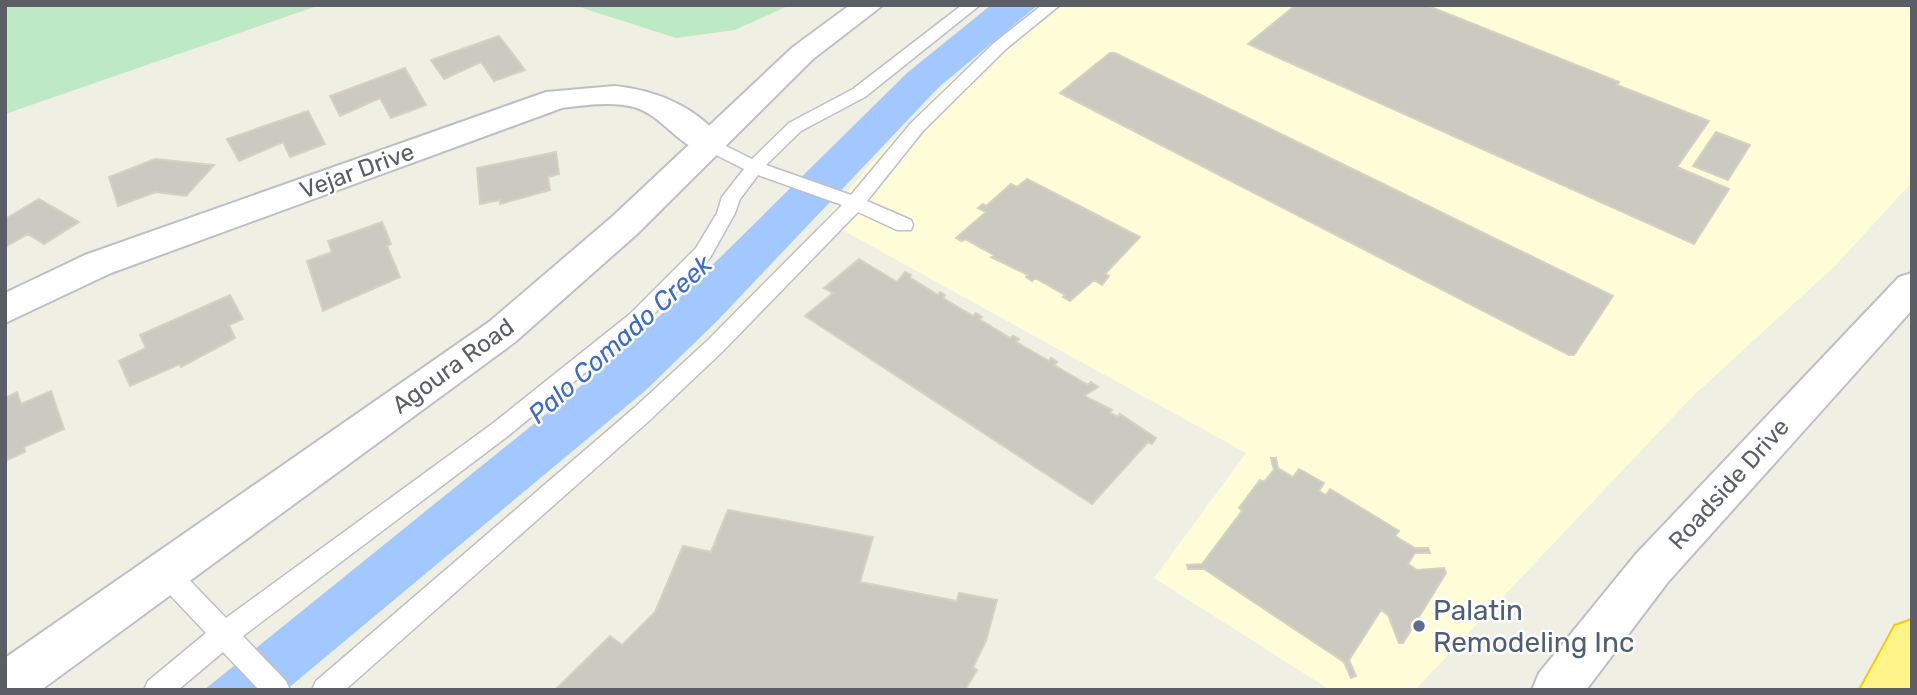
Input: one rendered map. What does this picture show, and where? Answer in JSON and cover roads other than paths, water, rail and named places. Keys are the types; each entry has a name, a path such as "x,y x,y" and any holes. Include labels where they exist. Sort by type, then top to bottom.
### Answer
{"highway":[{"path":"1884,690 1912,642"}],"street":[{"name":"Agoura Road","path":"5,687 502,332 568,278 803,54 869,5"},
{"name":"Vejar Drive","path":"5,309 98,264 557,99 608,94 646,101 671,113 708,144"},
{"name":"Roadside Drive","path":"1556,690 1652,568 1912,286"}],"lane":[{"path":"157,690 231,642 637,319 703,253 726,213 731,197 753,167 795,127 859,93 972,5"},
{"path":"325,690 642,414 715,346 917,127 1000,46 1052,5"},
{"path":"708,144 753,167 849,201 904,225"},
{"path":"165,572 277,690"}],"water":[{"path":"991,5 1038,5 939,87 718,320 646,390 286,690 204,690 598,372 676,301 907,73"}],"place":[{"name":"Palatin Remodeling Inc","path":"1419,626"}],"water label":[{"name":"Palo Comado Creek","path":"620,339"}]}
